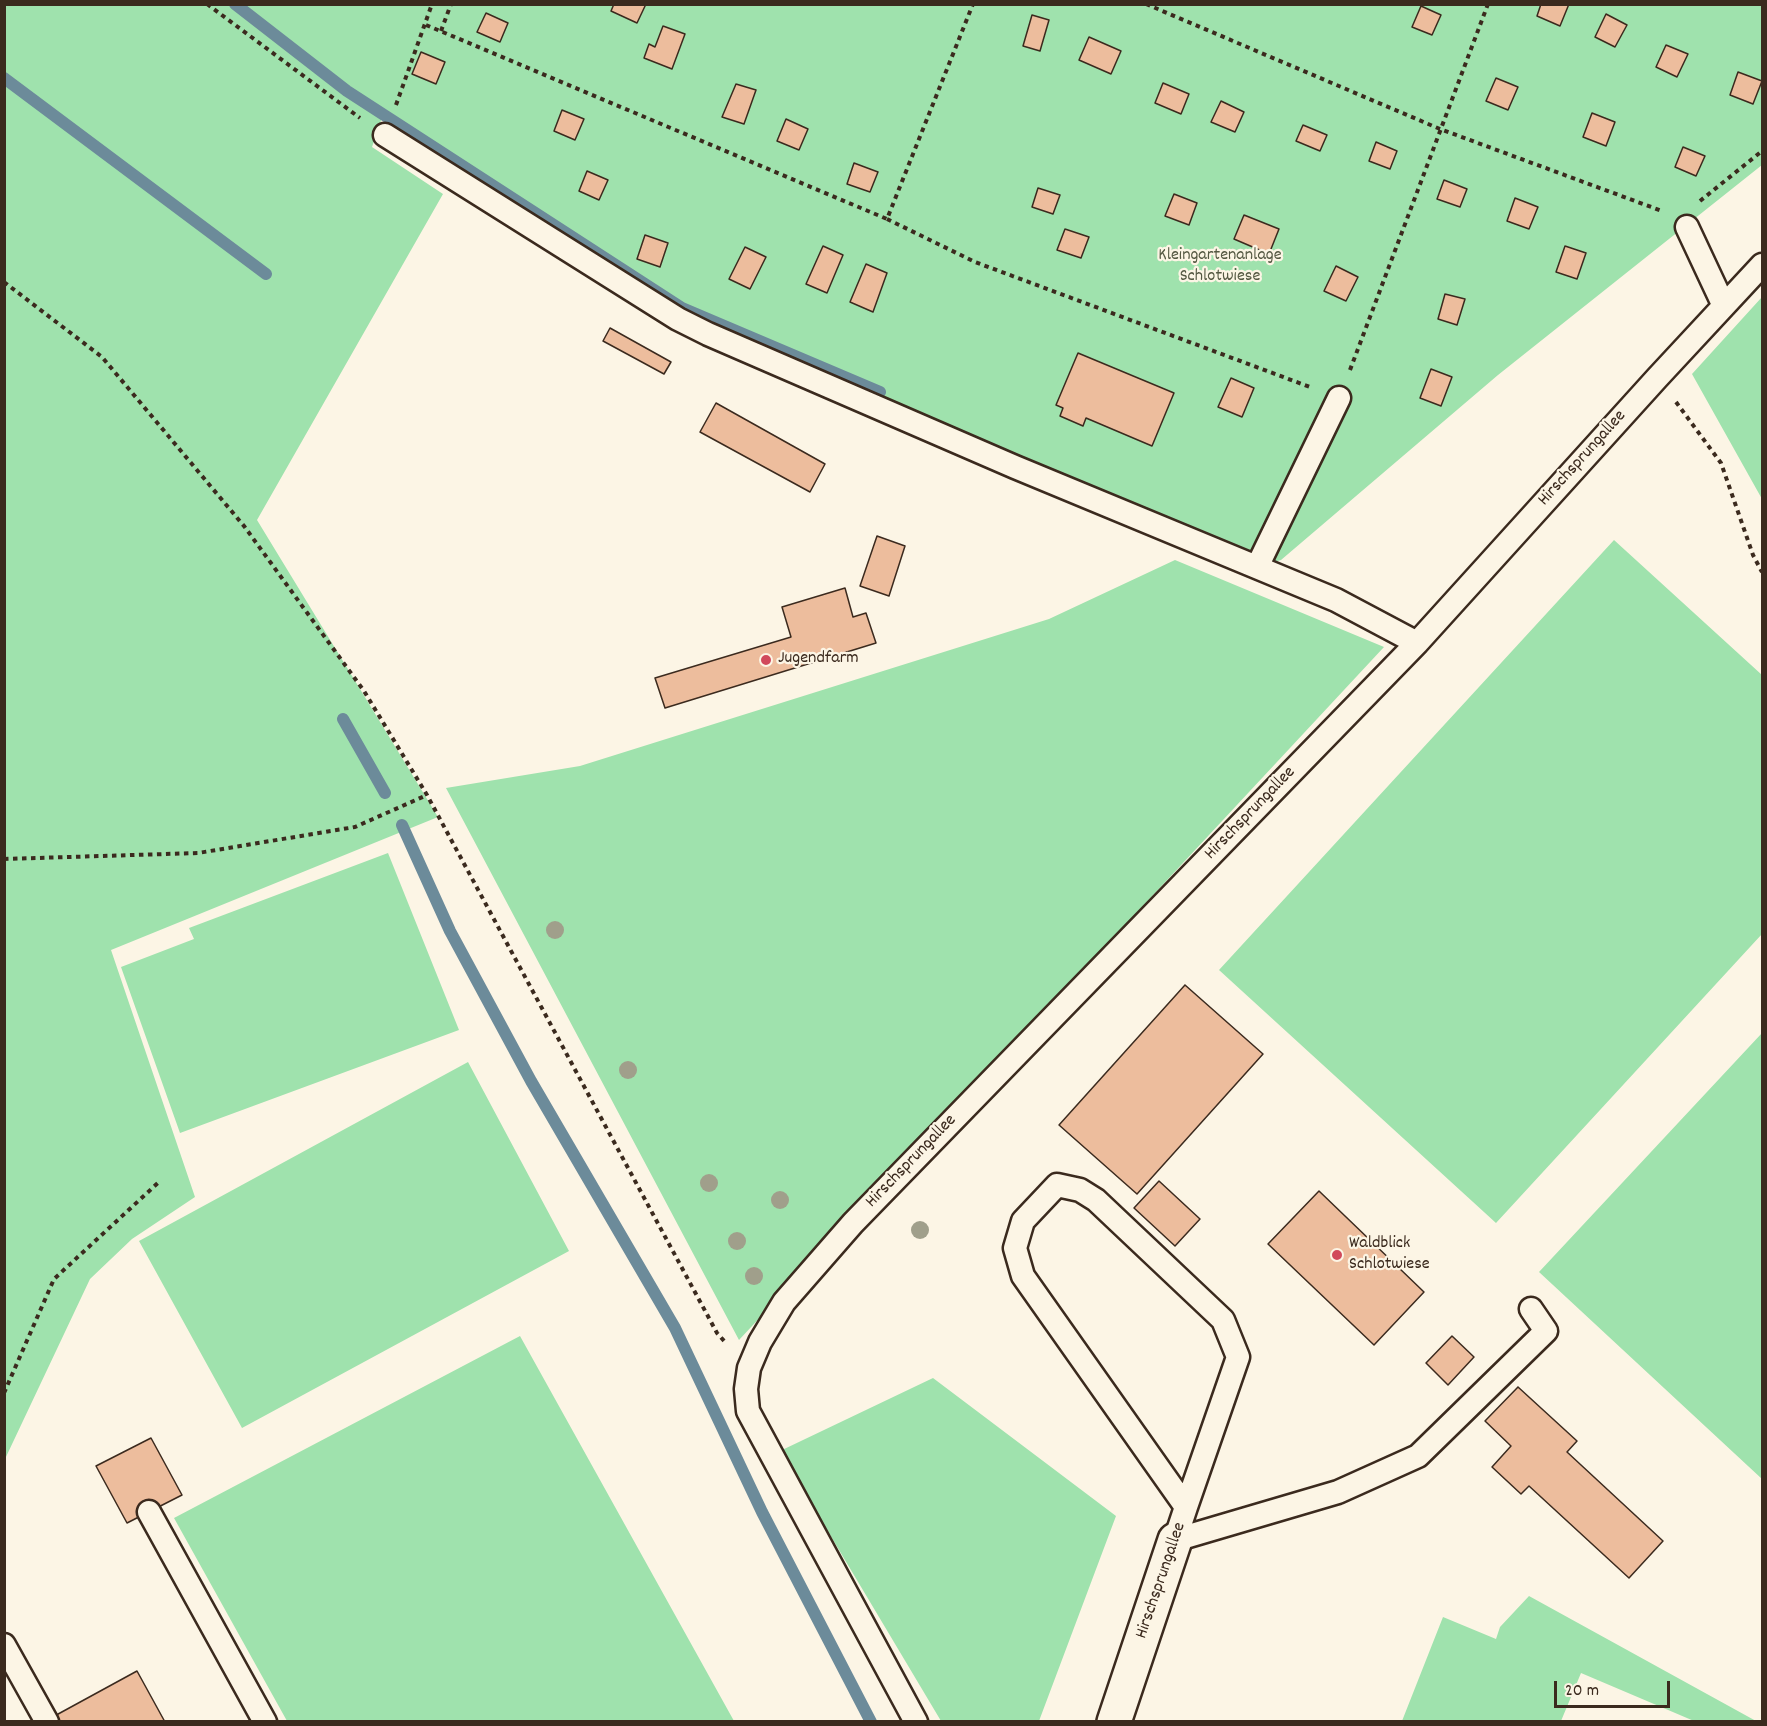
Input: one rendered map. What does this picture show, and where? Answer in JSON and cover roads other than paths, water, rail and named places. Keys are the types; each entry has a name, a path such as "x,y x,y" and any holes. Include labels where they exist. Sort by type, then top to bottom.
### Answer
{"street":[{"name":"Hirschsprungallee","path":"1114,1722 1175,1540"}],"lane":[{"path":"385,135 678,319 708,334 1336,600 1417,643"},
{"path":"1683,222 1724,306"},
{"name":"Hirschsprungallee","path":"916,1722 748,1411 746,1389 749,1368 784,1302 853,1223 1417,643 1657,378 1762,266"},
{"path":"1257,567 1339,398"},
{"name":"Hirschsprungallee","path":"1175,1540 1238,1357 1223,1320 1096,1200 1080,1190 1058,1185 1023,1221 1015,1248 1023,1276 1186,1508"},
{"path":"1175,1540 1338,1492 1418,1456 1546,1331 1531,1309"},
{"path":"149,1512 265,1722"},
{"path":"4,1645 47,1722"}],"waterway":[{"path":"235,4 347,91 682,308 880,392"},
{"path":"4,78 266,274"},
{"path":"343,719 385,793"},
{"path":"402,825 450,931 531,1081 675,1328 762,1512 871,1722"}],"place":[{"name":"Jugendfarm","path":"766,660"},
{"name":"Waldblick Schlotwiese","path":"1337,1255"}],"park label":[{"name":"Kleingartenanlage Schlotwiese","path":"1220,267"}]}
